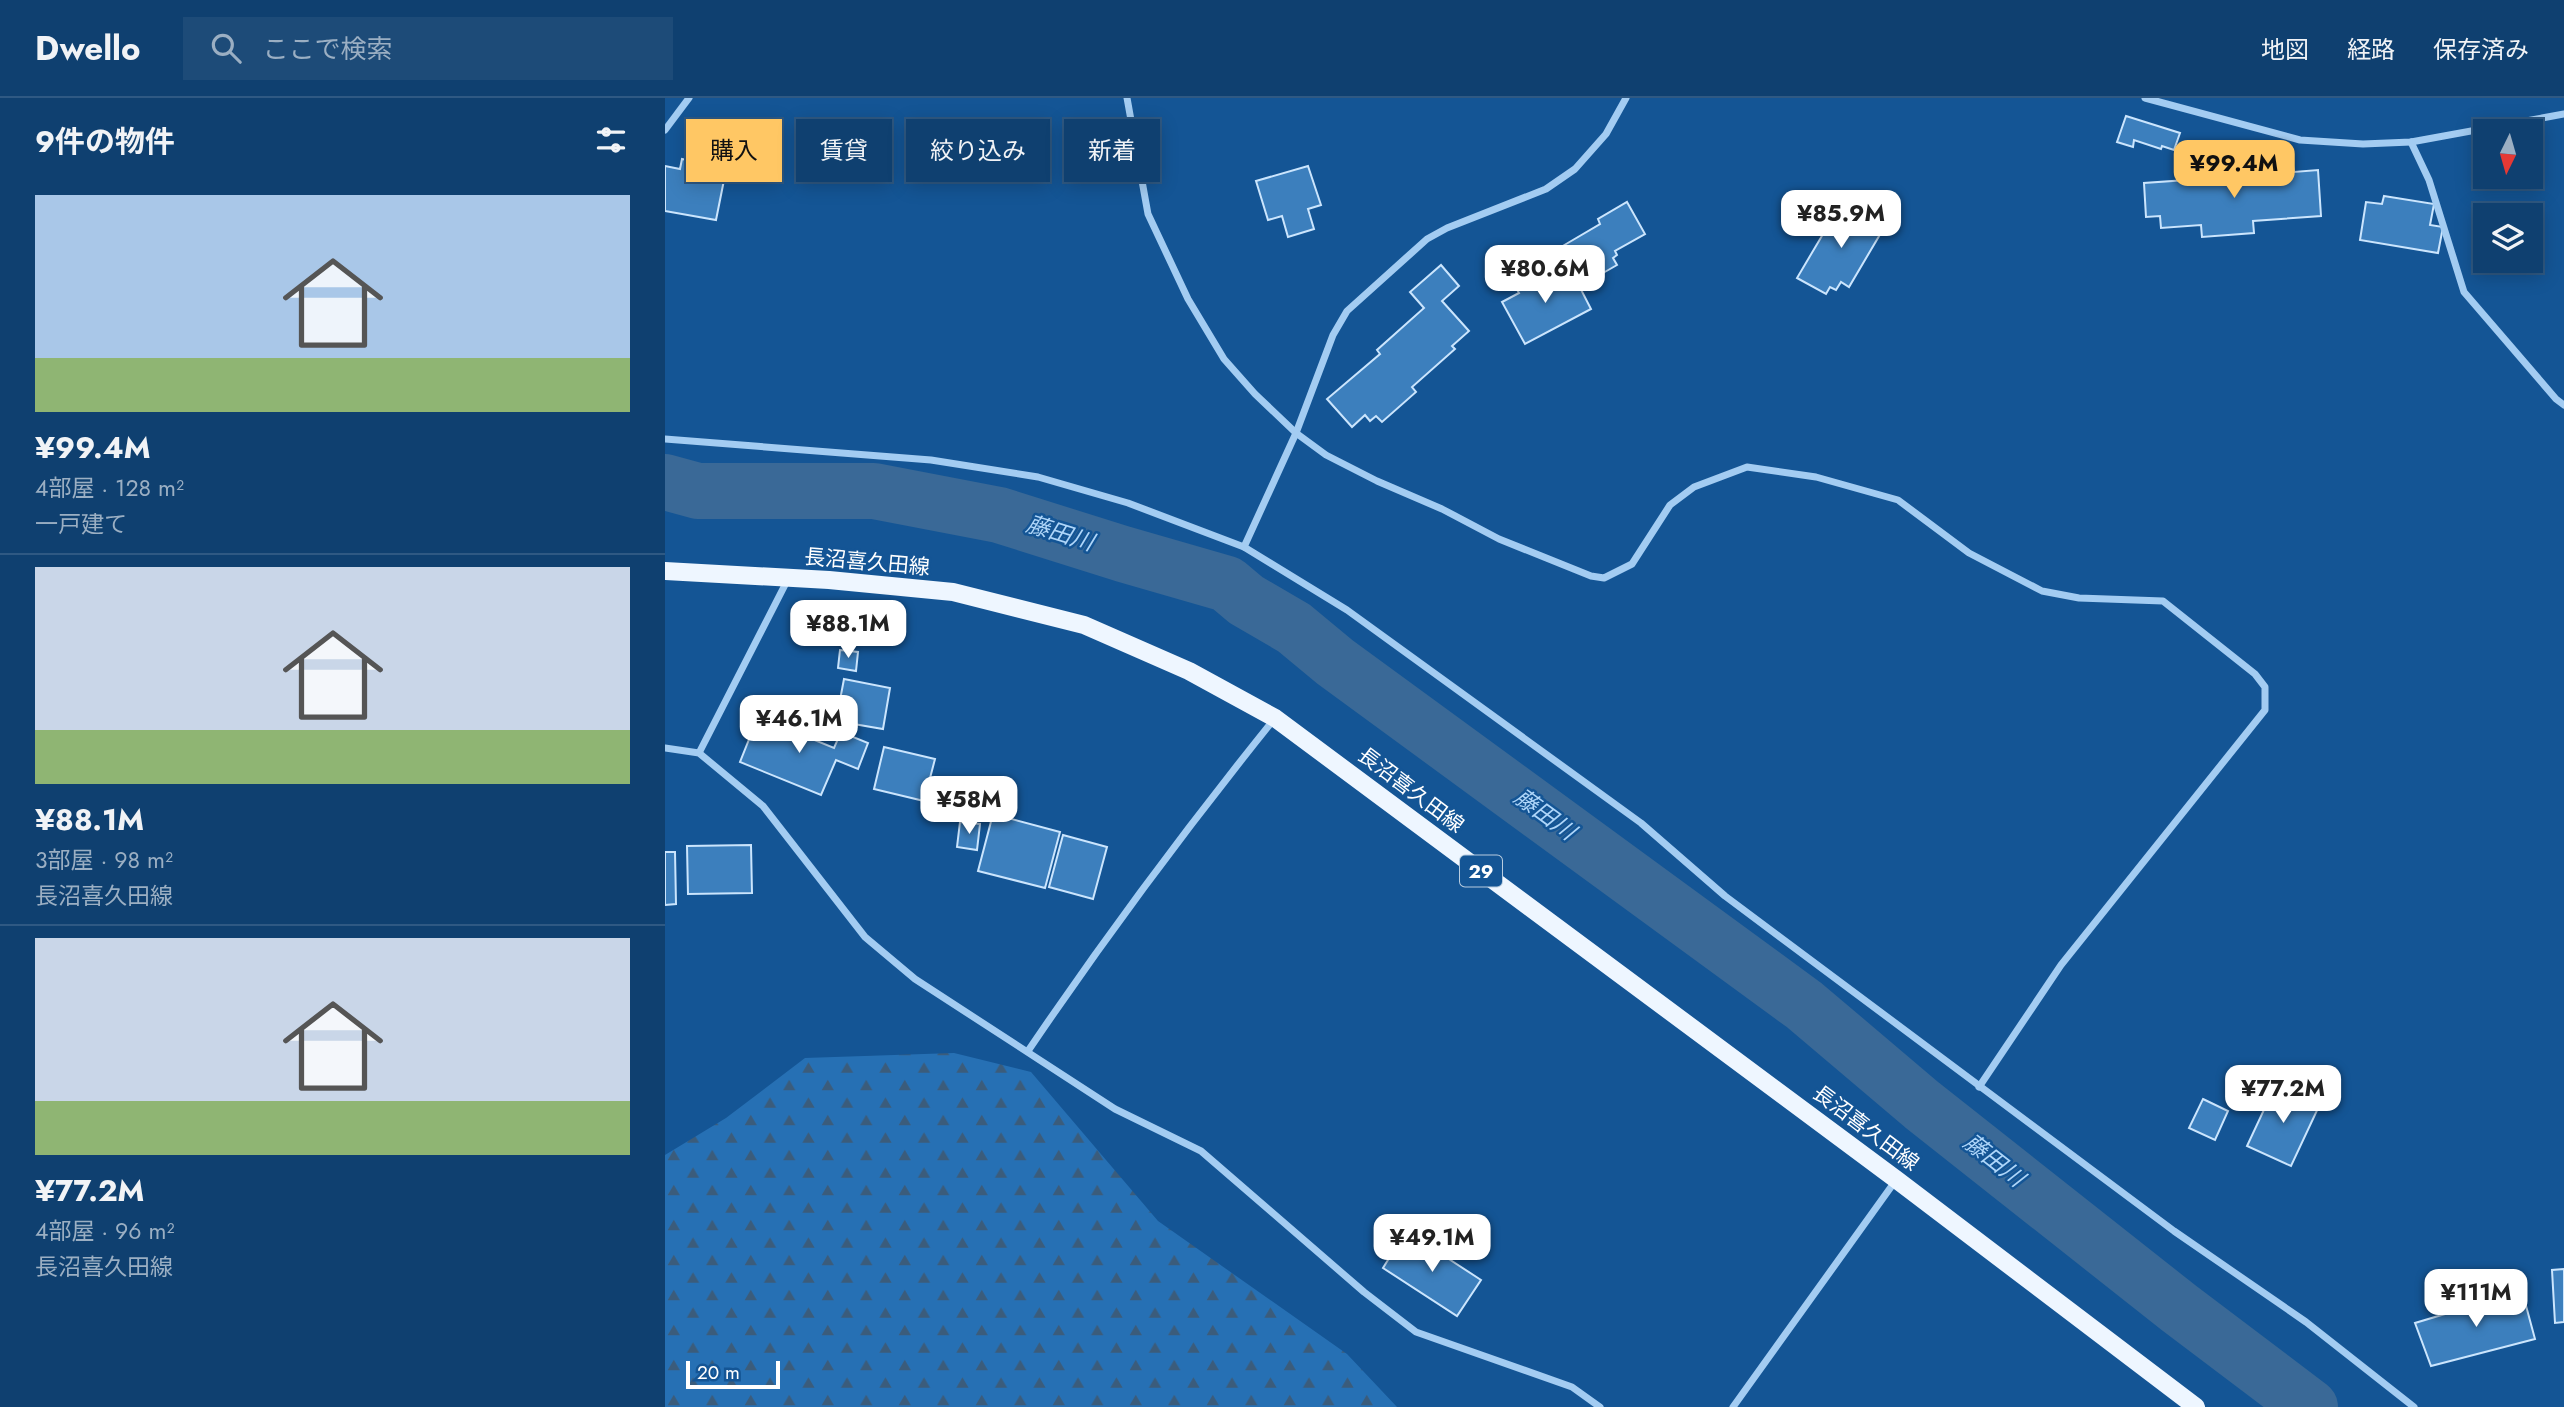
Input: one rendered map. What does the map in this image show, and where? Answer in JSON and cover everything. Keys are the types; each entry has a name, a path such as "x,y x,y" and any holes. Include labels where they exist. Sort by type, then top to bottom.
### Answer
{"main road":[{"name":"長沼喜久田線","path":"665,571 953,592 1084,625 1189,671 1275,718 1897,1180 2196,1407"}],"street":[{"path":"665,130 689,98"},
{"path":"1127,98 1147,214 1188,299 1224,359 1296,433 1326,455 1499,539 1591,576 1604,578 1632,564 1670,505 1694,487 1747,467 1816,477 1898,500 1969,554 2042,591 2079,598 2163,601 2255,674 2265,687 2265,710 2061,965 1979,1087"},
{"path":"1244,547 1296,433 1333,335 1347,311 1427,239 1447,228 1546,189 1575,169 1607,134 1626,98"},
{"path":"2145,98 2300,140 2363,144 2410,142 2564,114"},
{"path":"2410,142 2428,180 2464,292 2564,405"},
{"path":"665,439 931,460 1038,477 1128,503 1244,547 1347,610 1630,815 1725,896 2173,1231 2307,1322 2414,1407"},
{"path":"699,753 789,578"},
{"path":"1028,1051 1078,977 1194,819 1275,718"},
{"path":"665,748 699,753 762,806 865,937 915,979 1115,1109 1201,1151 1364,1292 1416,1332 1573,1387 1600,1407"},
{"path":"1733,1407 1897,1180"}],"green space":[{"path":"954,1053 1031,1072 1158,1221 1347,1354 1397,1407 665,1407 665,1155 726,1118 805,1058"}],"building":[{"path":"2126,116 2180,133 2174,150 2162,146 2161,149 2134,140 2133,147 2117,142"},
{"path":"682,159 686,160 686,182 724,182 716,220 665,211 665,166 680,169"},
{"path":"1308,166 1321,205 1308,209 1314,229 1288,237 1282,216 1268,220 1256,181"},
{"path":"2293,166 2294,172 2318,170 2321,216 2253,221 2254,233 2202,237 2201,225 2161,228 2160,216 2146,217 2144,183 2201,179 2201,173"},
{"path":"2384,196 2434,204 2430,225 2443,227 2438,253 2360,240 2366,202 2382,204"},
{"path":"1627,202 1645,234 1615,251 1617,255 1613,258 1617,265 1582,285 1561,247 1600,224 1598,219"},
{"path":"1842,202 1885,226 1849,287 1841,282 1836,290 1830,287 1826,294 1797,278"},
{"path":"1441,265 1459,286 1442,301 1469,331 1452,346 1455,349 1412,387 1416,392 1382,422 1376,416 1370,421 1365,415 1352,427 1327,399 1380,354 1377,350 1424,308 1410,292"},
{"path":"1563,271 1567,278 1573,274 1591,309 1525,344 1502,302 1519,293 1515,286 1533,277 1537,284"},
{"path":"840,650 858,652 856,671 838,668"},
{"path":"844,679 890,688 883,729 836,721"},
{"path":"758,717 834,748 841,732 868,743 858,769 836,760 821,795 740,762"},
{"path":"884,747 935,759 924,801 874,789"},
{"path":"993,814 1060,832 1045,888 978,871"},
{"path":"960,822 980,824 977,850 957,847"},
{"path":"1063,835 1107,847 1093,899 1049,887"},
{"path":"751,845 752,893 688,894 687,846"},
{"path":"665,852 675,852 676,904 665,905"},
{"path":"2276,1084 2320,1104 2291,1166 2247,1146"},
{"path":"2203,1099 2228,1111 2215,1140 2189,1128"},
{"path":"1406,1231 1481,1280 1457,1316 1383,1268"},
{"path":"2564,1269 2564,1322 2555,1323 2552,1270"},
{"path":"2522,1291 2535,1339 2431,1366 2415,1323"}],"waterway":[{"name":"藤田川","path":"665,482 698,491 874,491 999,515 1227,584 1246,600 1294,628 1335,662 1804,1005 1922,1105 2179,1308 2310,1407"}]}
